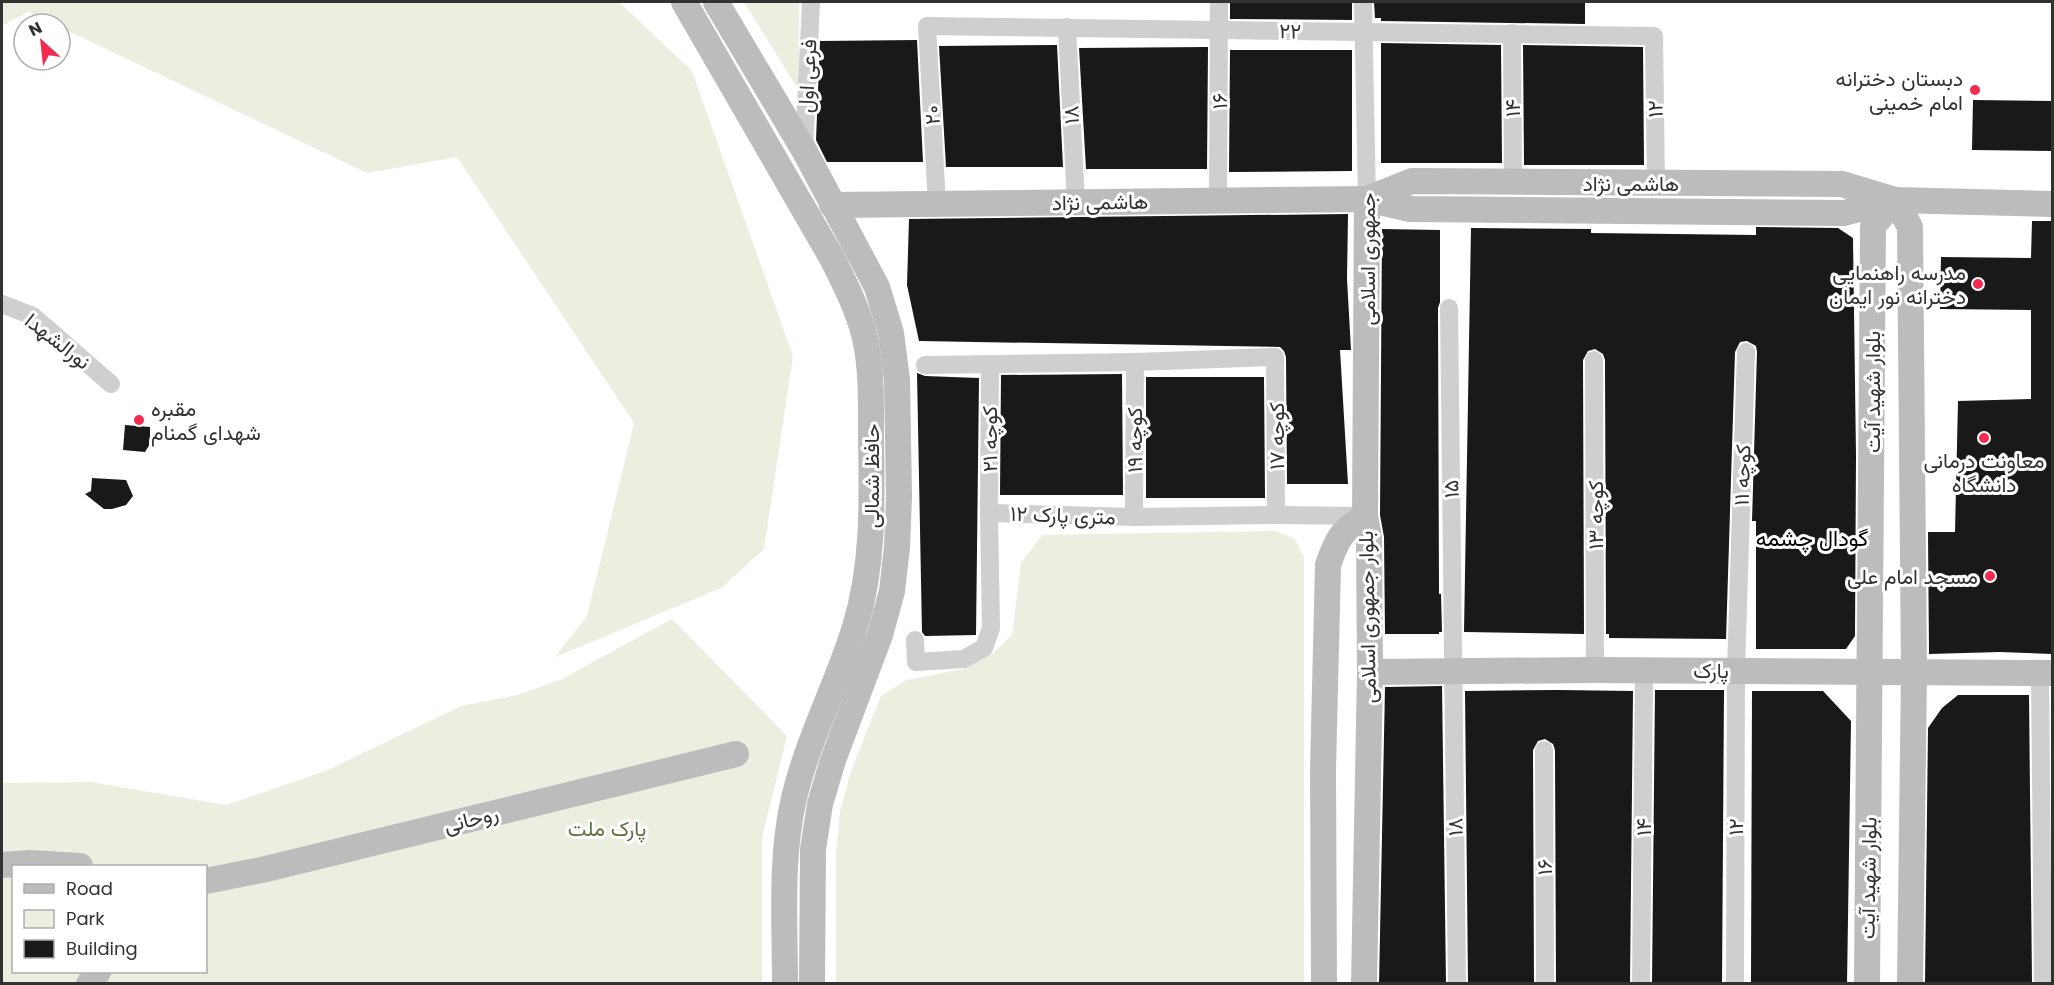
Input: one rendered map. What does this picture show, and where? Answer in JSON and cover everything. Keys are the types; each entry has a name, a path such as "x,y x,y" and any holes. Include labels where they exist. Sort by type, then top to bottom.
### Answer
{"main road":[{"name":"حافظ شمالی","path":"684,2 852,297 865,338 870,382 872,497 866,576 855,627 807,752 794,799 786,847 784,984"},
{"name":"حافظ شمالی","path":"716,2 804,150 877,287 891,333 897,380 899,497 892,591 880,635 833,760 820,804 813,849 812,984"},
{"name":"هاشمی نژاد","path":"1367,199 1412,181 1842,184 1895,200 2052,204"},
{"name":"هاشمی نژاد","path":"832,205 1367,199 1410,209 1844,213 1895,200"},
{"name":"جمهوری اسلامی","path":"1365,516 1367,199"},
{"name":"بلوار شهید آیت","path":"1867,984 1874,226 1895,200 1910,226 1914,671 1910,984"},
{"name":"بلوار جمهوری اسلامی","path":"1324,984 1323,770 1328,565 1335,545 1348,527 1365,516 1369,537 1370,672 1364,984"},
{"name":"پارک","path":"1370,672 1736,670 2046,673"},
{"name":"روحانی","path":"207,881 266,869 736,754"},
{"path":"2,866 30,863 77,865"}],"street":[{"name":"فرعی اول","path":"804,150 811,2"},
{"name":"۱۶","path":"1218,2 1218,201"},
{"name":"جمهوری اسلامی","path":"1363,2 1367,199"},
{"name":"۲۲","path":"927,26 1654,36"},
{"name":"۲۰","path":"927,26 937,204"},
{"name":"۱۸","path":"1067,27 1076,203"},
{"name":"۱۴","path":"1512,33 1513,182"},
{"name":"۱۲","path":"1654,36 1656,183"},
{"name":"نورالشهدا","path":"2,304 33,316 111,384"},
{"name":"۱۵","path":"1449,308 1454,670"},
{"name":"کوچه ۱۱","path":"1736,670 1746,352"},
{"name":"کوچه ۱۷","path":"1135,362 1275,357 1276,515"},
{"name":"کوچه ۱۳","path":"1594,360 1595,670"},
{"path":"925,365 1135,362"},
{"name":"کوچه ۱۹","path":"1134,517 1135,362"},
{"name":"کوچه ۲۱","path":"989,513 990,364"},
{"name":"۱۲ متری پارک","path":"915,640 916,662 963,658 984,648 992,628 989,513 1134,517 1365,516"},
{"name":"۱۸","path":"1454,670 1456,984"},
{"name":"۱۴","path":"1641,984 1644,670"},
{"name":"۱۲","path":"1735,984 1736,670"},
{"path":"2043,984 2046,673"},
{"name":"۱۶","path":"1544,750 1545,984"}],"green space":[{"path":"2,2 619,2 692,71 793,356 764,549 721,588 555,657 587,616 634,423 457,157 367,173 72,33 72,12 12,12 12,21 2,26"},
{"path":"744,2 799,2 800,92"},
{"path":"1276,531 1295,539 1304,558 1304,983 836,984 836,853 840,812 851,771 881,696 907,680 967,668 992,654 1012,635 1021,563 1042,535"},
{"name":"پارک ملت","path":"672,619 787,736 762,838 762,983 2,983 2,783 91,782 226,805 328,770 461,706 517,695 560,680"}],"building":[{"path":"1230,2 1352,2 1352,20 1230,19"},
{"path":"1374,2 1585,2 1585,24 1381,21 1381,18 1375,18"},
{"path":"917,40 923,162 827,162 816,140 820,41"},
{"path":"1381,43 1501,45 1502,163 1381,163"},
{"path":"1057,45 1063,167 946,167 939,46"},
{"path":"1523,45 1643,47 1644,165 1524,165"},
{"path":"1208,47 1207,169 1086,169 1079,48"},
{"path":"1230,50 1352,50 1352,171 1229,172"},
{"path":"1973,100 2052,101 2052,151 1972,150"},
{"path":"1348,214 1347,279 1351,350 1340,350 1348,484 1287,484 1286,357 1280,347 919,341 907,285 909,219"},
{"path":"2032,221 2052,221 2052,654 2000,652 1929,654 1928,532 1955,532 1958,401 2031,399 2031,310 1940,309 1941,257 2031,258"},
{"path":"1756,227 1838,228 1853,238 1856,456 1855,636 1846,649 1756,649 1756,521 1752,521 1757,352 1756,346 1747,341 1740,342 1735,352 1726,639 1609,638 1609,634 1606,634 1605,360 1603,354 1595,349 1588,351 1583,360 1584,634 1464,632 1471,228 1591,229 1591,233 1756,235"},
{"path":"1382,229 1440,230 1439,594 1441,594 1442,632 1439,634 1385,634 1384,537 1380,515"},
{"path":"917,373 925,376 979,378 976,635 925,636 922,632"},
{"path":"1122,374 1123,495 1000,495 1001,375"},
{"path":"1146,377 1264,377 1265,498 1146,498"},
{"path":"125,425 150,427 150,444 145,452 123,450"},
{"path":"92,478 126,480 133,496 126,505 104,509 85,494 91,491"},
{"path":"1442,686 1446,984 1379,984 1385,687"},
{"path":"1655,690 1724,690 1722,984 1652,984"},
{"path":"1465,691 1633,691 1630,984 1556,984 1555,750 1553,744 1545,739 1538,741 1533,750 1534,984 1468,984"},
{"path":"1752,691 1823,691 1851,721 1847,984 1751,984"},
{"path":"1958,695 2029,695 2032,984 1925,984 1928,728 1942,708"}],"place":[{"name":"دبستان دخترانه امام خمینی","path":"1975,90"},
{"name":"مدرسه راهنمایی دخترانه نور ایمان","path":"1978,284"},
{"name":"مقبره شهدای گمنام","path":"139,420"},
{"name":"معاونت درمانی دانشگاه","path":"1984,438"},
{"name":"مسجد امام علی","path":"1990,576"}],"district":[{"name":"گودال چشمه","path":"1812,538"}]}
